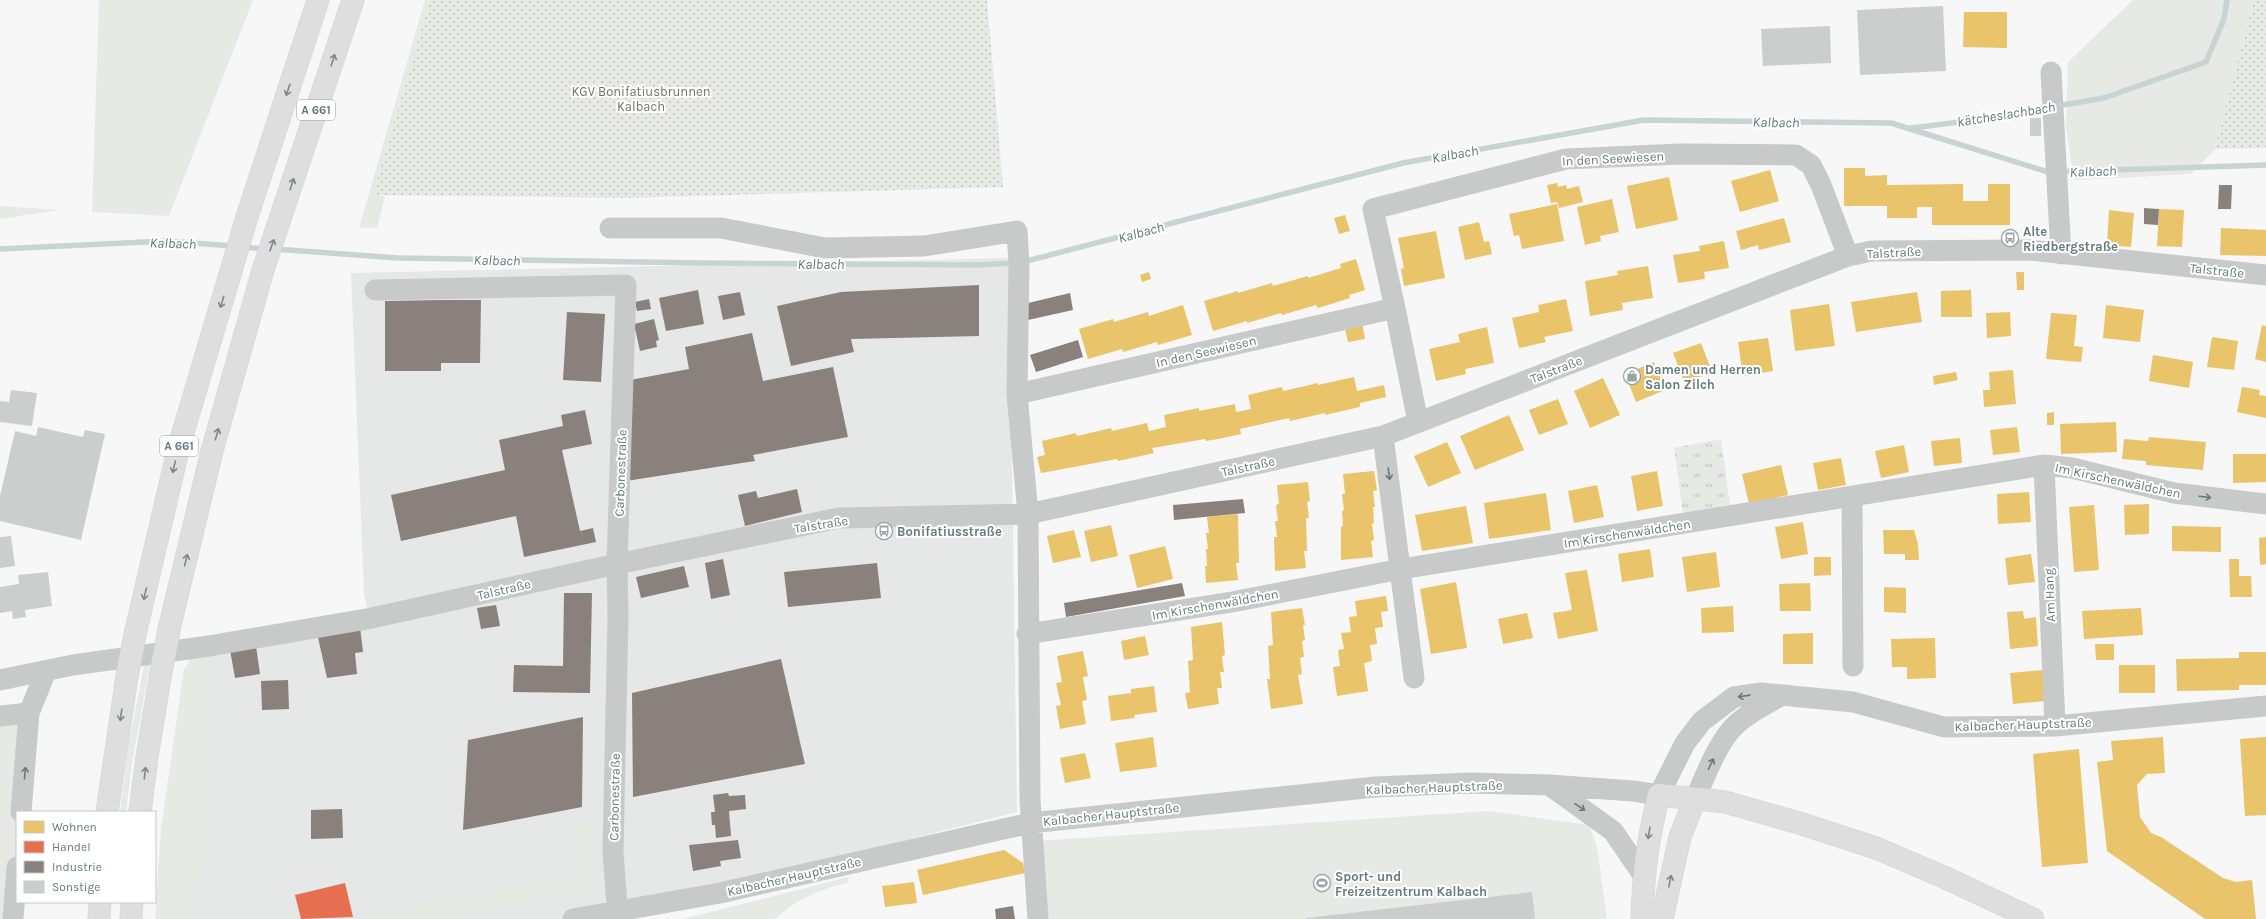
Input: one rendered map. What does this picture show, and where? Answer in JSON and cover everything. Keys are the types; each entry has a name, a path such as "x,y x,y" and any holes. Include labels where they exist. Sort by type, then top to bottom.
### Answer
{"main road":[{"name":"A 661","path":"108,811 127,676 136,630 179,446 247,217 318,0"},
{"name":"A 661","path":"140,811 147,757 170,625 212,451 263,270 353,0"},
{"name":"Kalbacher Hauptstraße","path":"1659,795 1725,802 1799,823 1876,848 1946,878 2033,919"},
{"path":"1642,919 1643,875 1650,828 1659,795"},
{"path":"1662,919 1680,837 1695,799"},
{"path":"99,919 100,903"},
{"path":"131,919 132,903"}],"street":[{"path":"2051,72 2061,254"},
{"name":"In den Seewiesen","path":"1418,422 1396,308 1372,209 1566,159 1681,154 1796,155 1811,165 1821,185 1848,256"},
{"path":"610,228 721,228 825,248 924,246 1017,231 1019,265 1017,394 1028,514 1027,634 1030,823 1038,919"},
{"name":"Talstraße","path":"46,671 73,665 208,646 367,619 617,564 839,518 1028,514 1384,436 1848,256 1872,251 2030,250 2266,275"},
{"name":"Carbonestraße","path":"375,290 626,285 617,564 618,617 613,852 618,916"},
{"name":"In den Seewiesen","path":"1017,394 1396,308"},
{"path":"1384,436 1414,678"},
{"name":"Im Kirschenwäldchen","path":"1027,634 1232,602 1401,569 2044,465 2072,468 2174,493 2266,504"},
{"name":"Am Hang","path":"2044,465 2055,726"},
{"path":"1852,497 1853,666"},
{"path":"0,680 46,671"},
{"path":"22,811 30,713 46,671"},
{"name":"Kalbacher Hauptstraße","path":"573,919 618,916 1030,823 1375,787 1471,783 1548,785 1634,791 1659,795 1685,743 1702,721 1734,697 1761,693 1853,702 1944,727 2055,726 2266,706"},
{"path":"1695,799 1711,762 1730,731 1757,710 1782,695"},
{"path":"0,716 30,713"},
{"path":"1548,785 1613,832 1643,875"},
{"path":"13,919 16,881"}],"shaded area":[{"path":"1009,258 1017,812 617,913 573,919 169,919 161,829 193,638 367,608 364,593 351,273"}],"green space":[{"path":"99,0 253,0 169,216 92,212"},
{"path":"425,0 430,0 373,195 385,196 377,228 359,228"},
{"name":"KGV Bonifatiusbrunnen Kalbach","path":"430,0 987,0 1003,187 629,198 373,195"},
{"path":"2133,0 2254,0 2215,149 2191,174 2074,180 2066,128 2068,62"},
{"path":"2254,0 2266,0 2266,148 2215,149"},
{"path":"0,206 59,210 0,219"},
{"path":"1721,439 1730,505 1683,513 1674,448"},
{"path":"206,652 211,757 216,801 207,864 194,883 198,911 192,919 155,919 161,829 184,669 196,653"},
{"path":"151,659 132,763 126,811 120,811 128,749 145,660"},
{"path":"29,713 16,811 16,880 13,919 0,919 0,716"},
{"name":"Sport- und Freizeitzentrum Kalbach","path":"1489,811 1589,825 1597,847 1607,919 1045,919 1038,841"},
{"path":"596,817 595,892 440,919 365,919 365,915 572,873 575,821"},
{"path":"849,877 847,883 827,888 808,896 791,906 775,919 682,919"}],"building: Wohnen":[{"path":"1964,12 2007,12 2007,48 1963,47"},
{"path":"1844,168 1865,168 1865,176 1887,175 1887,185 1963,184 1963,201 1988,201 1988,184 2010,184 2010,225 1932,225 1932,207 1917,207 1917,218 1887,218 1887,206 1844,206"},
{"path":"1770,170 1779,201 1740,212 1731,181"},
{"path":"1669,177 1678,220 1636,229 1627,186"},
{"path":"1557,183 1558,187 1566,185 1567,189 1579,186 1583,202 1559,208 1557,202 1551,203 1547,185"},
{"path":"1612,199 1619,232 1600,236 1601,241 1585,245 1577,207"},
{"path":"1557,204 1564,241 1522,249 1519,235 1514,236 1509,214"},
{"path":"2159,209 2184,210 2182,247 2157,246"},
{"path":"2109,210 2134,213 2131,247 2107,245"},
{"path":"1345,215 1350,231 1339,234 1334,218"},
{"path":"1784,218 1791,242 1759,250 1758,245 1741,250 1736,231"},
{"path":"1479,222 1484,242 1489,241 1492,254 1465,260 1458,227"},
{"path":"2221,228 2266,230 2266,256 2220,255"},
{"path":"1436,231 1445,278 1404,286 1401,269 1404,268 1398,238"},
{"path":"1724,241 1729,268 1704,272 1705,279 1678,283 1673,255 1700,251 1699,246"},
{"path":"1356,259 1365,290 1349,295 1350,298 1318,308 1316,305 1282,315 1281,313 1247,323 1247,321 1213,331 1204,301 1272,283 1273,286 1308,276 1308,278 1341,268 1340,264"},
{"path":"1648,266 1653,298 1622,303 1623,310 1590,316 1585,281 1618,275 1617,271"},
{"path":"1149,272 1151,279 1142,282 1140,275"},
{"path":"2016,272 2024,272 2024,290 2017,290"},
{"path":"1971,290 1972,317 1941,317 1941,291"},
{"path":"1917,292 1922,322 1856,332 1851,302"},
{"path":"1566,299 1573,331 1544,337 1546,342 1519,348 1512,318 1539,312 1538,305"},
{"path":"1829,304 1835,346 1795,351 1790,310"},
{"path":"1183,305 1192,335 1158,345 1157,342 1123,352 1122,349 1088,359 1079,329 1113,319 1114,322 1148,312 1149,316"},
{"path":"2106,305 2144,310 2140,342 2103,338"},
{"path":"2010,312 2011,336 1987,338 1986,313"},
{"path":"2051,313 2077,315 2074,346 2083,347 2081,362 2046,359"},
{"path":"1362,322 1365,339 1348,342 1344,325"},
{"path":"2262,325 2266,326 2266,362 2255,359"},
{"path":"1487,327 1494,363 1465,369 1466,374 1436,381 1429,349 1460,342 1458,334"},
{"path":"2212,337 2238,341 2234,370 2207,367"},
{"path":"1768,338 1773,371 1743,376 1738,342"},
{"path":"1701,343 1712,372 1685,383 1673,353"},
{"path":"2153,355 2193,362 2189,388 2149,381"},
{"path":"1654,362 1665,390 1636,402 1625,374"},
{"path":"2013,370 2016,404 1984,407 1983,390 1990,390 1989,372"},
{"path":"1956,372 1958,380 1934,385 1933,376"},
{"path":"1354,377 1357,391 1384,385 1386,397 1360,403 1360,407 1325,415 1325,413 1290,421 1289,418 1240,429 1241,434 1223,438 1206,441 1205,439 1152,448 1154,453 1118,461 1117,459 1041,473 1037,457 1045,455 1042,441 1076,433 1077,436 1111,428 1112,431 1147,423 1149,431 1166,427 1164,415 1199,408 1199,411 1235,404 1236,412 1251,409 1248,395 1282,387 1283,391"},
{"path":"1603,378 1620,415 1590,428 1574,391"},
{"path":"2242,387 2260,390 2259,395 2266,396 2266,418 2237,412"},
{"path":"1558,399 1568,424 1539,435 1529,410"},
{"path":"2054,412 2054,425 2047,425 2047,413"},
{"path":"1509,415 1524,450 1475,470 1460,436"},
{"path":"2116,422 2117,452 2061,454 2060,424"},
{"path":"2017,427 2020,452 1993,455 1990,430"},
{"path":"2149,437 2206,442 2203,470 2146,465 2146,461 2122,459 2124,439 2148,441"},
{"path":"1960,438 1962,463 1934,466 1931,441"},
{"path":"1447,442 1461,473 1428,487 1414,456"},
{"path":"1904,445 1909,472 1881,478 1875,451"},
{"path":"2233,454 2266,454 2266,482 2233,483"},
{"path":"1841,458 1846,485 1818,490 1813,463"},
{"path":"1781,465 1788,495 1749,504 1742,474"},
{"path":"1374,471 1377,490 1373,491 1375,507 1373,507 1374,523 1372,524 1374,540 1371,541 1373,557 1341,560 1341,527 1343,526 1342,511 1344,510 1342,494 1345,494 1343,474"},
{"path":"1657,471 1663,506 1637,511 1631,476"},
{"path":"1308,482 1310,501 1307,502 1309,518 1306,518 1307,551 1304,551 1306,568 1275,571 1274,537 1277,537 1275,521 1278,521 1276,505 1279,504 1277,485"},
{"path":"1597,485 1604,517 1574,523 1568,491"},
{"path":"2029,492 2031,522 1998,524 1997,494"},
{"path":"1546,493 1551,530 1489,539 1484,503"},
{"path":"2149,504 2149,534 2125,535 2124,505"},
{"path":"2094,505 2099,570 2074,572 2069,507"},
{"path":"1466,506 1473,543 1422,551 1415,515"},
{"path":"1238,514 1239,563 1236,563 1238,580 1206,583 1206,549 1208,549 1206,533 1209,533 1207,517"},
{"path":"1803,522 1808,554 1781,559 1775,527"},
{"path":"1111,525 1118,556 1091,562 1084,531"},
{"path":"2172,526 2221,527 2221,552 2172,551"},
{"path":"1074,530 1081,557 1053,563 1047,536"},
{"path":"1883,530 1914,530 1918,544 1919,560 1905,560 1905,554 1884,554"},
{"path":"2266,537 2266,564 2260,565 2259,538"},
{"path":"1165,546 1173,579 1137,588 1129,555"},
{"path":"1650,549 1654,577 1622,582 1618,554"},
{"path":"1716,552 1720,587 1687,592 1682,557"},
{"path":"2031,554 2035,582 2008,585 2005,558"},
{"path":"1814,557 1831,557 1831,575 1814,576"},
{"path":"2229,559 2239,559 2239,576 2251,576 2252,597 2230,597"},
{"path":"1587,570 1598,631 1558,639 1553,613 1572,610 1565,573"},
{"path":"1456,582 1467,648 1431,654 1420,589"},
{"path":"1810,583 1811,611 1780,611 1779,584"},
{"path":"1884,587 1906,588 1906,613 1884,612"},
{"path":"1386,596 1388,611 1381,612 1383,627 1375,628 1377,644 1370,645 1372,661 1364,663 1368,691 1337,696 1333,667 1340,666 1338,650 1344,649 1341,633 1351,632 1349,617 1357,616 1355,601"},
{"path":"1733,606 1734,632 1702,633 1701,608"},
{"path":"1302,608 1305,625 1303,625 1305,640 1302,641 1304,657 1300,658 1302,674 1298,675 1303,704 1271,709 1267,679 1270,679 1268,646 1273,645 1271,612"},
{"path":"2141,608 2143,635 2084,639 2082,611"},
{"path":"2023,611 2024,619 2036,617 2038,646 2010,649 2007,612"},
{"path":"1527,613 1533,638 1503,644 1498,619"},
{"path":"1222,622 1225,655 1222,656 1224,672 1220,672 1222,688 1217,688 1219,704 1188,709 1185,693 1190,692 1188,661 1193,660 1191,627"},
{"path":"1813,633 1813,664 1783,664 1783,634"},
{"path":"1145,636 1149,655 1124,660 1121,641"},
{"path":"1935,638 1936,678 1907,679 1907,667 1892,667 1891,639"},
{"path":"2095,644 2114,644 2114,660 2096,660"},
{"path":"1083,651 1088,676 1083,677 1087,700 1082,701 1086,724 1060,729 1056,706 1061,705 1056,683 1062,682 1057,656"},
{"path":"2239,652 2266,652 2266,685 2239,685 2239,690 2177,691 2176,659 2239,658"},
{"path":"2119,665 2155,665 2155,693 2119,693"},
{"path":"2043,670 2046,701 2013,704 2010,673"},
{"path":"1154,686 1157,712 1134,715 1135,718 1111,721 1108,696 1131,693 1131,689"},
{"path":"1153,737 1157,767 1120,772 1115,743"},
{"path":"2163,737 2165,773 2147,774 2137,785 2140,817 2151,833 2161,837 2223,878 2236,882 2252,880 2256,919 2205,919 2107,851 2097,762 2113,760 2111,741"},
{"path":"2266,737 2266,815 2245,816 2240,739"},
{"path":"2079,749 2088,863 2042,867 2033,754"},
{"path":"1085,753 1091,778 1065,783 1060,758"},
{"path":"1004,850 1023,863 1025,873 923,895 917,870"},
{"path":"914,882 917,903 885,907 882,886"}],"building: Handel":[{"path":"345,883 353,917 301,919 295,895"}],"building: Industrie":[{"path":"2219,185 2232,185 2231,209 2218,209"},
{"path":"2144,208 2159,209 2158,225 2144,224"},
{"path":"979,285 979,336 851,339 854,352 791,366 777,306 841,292"},
{"path":"698,290 704,324 666,331 659,298"},
{"path":"740,292 745,315 723,320 718,296"},
{"path":"1070,293 1073,310 1028,320 1024,304"},
{"path":"649,299 651,309 637,311 635,302"},
{"path":"481,300 480,363 441,363 441,371 385,371 385,301"},
{"path":"567,312 605,314 601,382 563,380"},
{"path":"654,319 659,340 656,341 657,347 640,351 634,324"},
{"path":"752,333 763,381 833,367 848,437 753,455 755,461 626,481 630,380 689,369 685,347"},
{"path":"1078,340 1083,357 1036,372 1030,355"},
{"path":"585,410 592,444 562,450 580,531 593,528 596,542 524,557 516,516 401,541 391,495 505,470 499,440 563,426 561,415"},
{"path":"797,489 802,512 745,526 738,495 756,491 758,498"},
{"path":"1243,499 1245,513 1174,520 1173,505"},
{"path":"723,559 730,595 711,599 705,563"},
{"path":"877,563 881,598 788,607 784,572"},
{"path":"684,566 689,587 641,598 636,577"},
{"path":"1182,583 1185,596 1066,617 1064,603"},
{"path":"564,593 592,593 590,693 513,692 514,665 563,666"},
{"path":"496,605 500,626 481,629 477,608"},
{"path":"360,627 363,652 355,653 357,674 327,678 317,633"},
{"path":"256,646 260,674 235,678 230,650"},
{"path":"781,659 805,764 633,797 632,693"},
{"path":"288,680 289,709 262,710 261,681"},
{"path":"583,717 582,807 463,830 468,740"},
{"path":"728,793 729,796 745,795 746,809 729,811 731,836 716,838 715,825 712,825 711,812 715,812 713,795"},
{"path":"342,809 343,838 311,839 311,810"},
{"path":"738,840 741,858 720,861 721,866 693,871 689,845"},
{"path":"1013,906 1015,919 996,919 995,909"}],"building: Sonstige":[{"path":"1943,6 1946,71 1860,75 1857,10"},
{"path":"1830,26 1831,63 1763,66 1761,29"},
{"path":"2030,118 2041,118 2041,136 2030,136"},
{"path":"11,390 37,393 32,426 0,422 0,401 9,402"},
{"path":"38,427 83,437 85,430 105,434 81,540 0,521 0,496 15,431 36,436"},
{"path":"11,536 15,566 0,568 0,537"},
{"path":"48,572 52,606 25,610 26,617 13,619 12,611 0,613 0,587 19,584 18,575"},
{"path":"1532,892 1535,919 1306,919 1306,918"}],"waterway":[{"name":"kätcheslachbach","path":"2057,106 2104,98 2206,62 2224,19 2227,0"},
{"name":"kätcheslachbach","path":"1911,128 1985,119 2048,107"},
{"name":"Kalbach","path":"1023,262 1403,163 1644,120 1891,123 2048,172 2266,165"},
{"name":"Kalbach","path":"0,249 166,241 233,246"},
{"name":"Kalbach","path":"242,247 265,249"},
{"name":"Kalbach","path":"274,249 398,258 702,263 978,265 1015,263"}],"place":[{"name":"Alte Riedbergstraße","path":"2010,238"},
{"name":"Damen und Herren Salon Zilch","path":"1632,376"},
{"name":"Bonifatiusstraße","path":"884,531"},
{"name":"Sport- und Freizeitzentrum Kalbach","path":"1322,883"}]}
